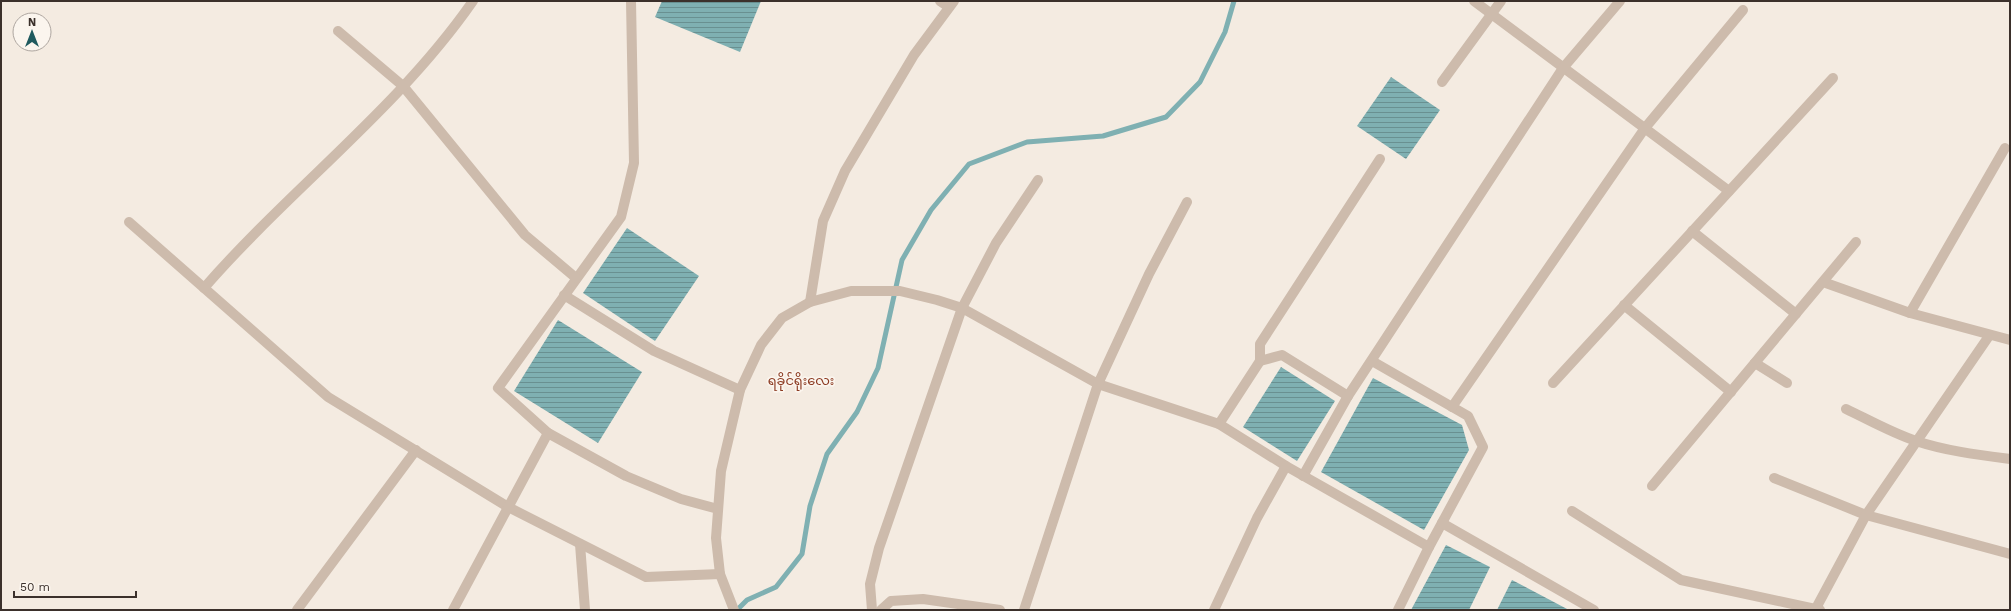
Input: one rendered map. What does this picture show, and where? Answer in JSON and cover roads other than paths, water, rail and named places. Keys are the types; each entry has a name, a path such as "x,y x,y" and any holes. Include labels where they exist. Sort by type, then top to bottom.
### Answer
{"street":[{"path":"204,288 253,234 403,86 436,49 473,1"},
{"path":"631,1 634,164 621,217 564,294 498,388 548,433 626,476 681,499 718,509"},
{"path":"810,302 823,221 845,171 914,55 952,4 940,1"},
{"path":"1474,1 1730,191"},
{"path":"1442,82 1501,1"},
{"path":"1303,476 1348,396 1563,68 1620,1"},
{"path":"1452,407 1645,128 1743,10"},
{"path":"338,31 403,86 525,235 576,278"},
{"path":"1553,383 1833,78"},
{"path":"1910,313 2005,148"},
{"path":"1219,424 1260,361 1260,344 1380,159"},
{"path":"872,610 870,584 879,548 962,308 996,243 1038,180"},
{"path":"1024,610 1098,384 1149,274 1187,202"},
{"path":"129,222 328,397 508,507 646,577 720,574"},
{"path":"1692,231 1796,314"},
{"path":"1652,486 1856,242"},
{"path":"1823,282 1910,313 1989,336 2010,340"},
{"path":"734,610 720,574 716,538 721,471 740,390 761,345 782,318 810,302 851,291 900,291 962,308 1098,384 1219,424 1303,476 1429,547"},
{"path":"564,294 654,351 740,390"},
{"path":"1624,305 1731,392"},
{"path":"1572,511 1681,580 1817,610 1866,515 1989,336"},
{"path":"1260,361 1282,355 1348,396"},
{"path":"1372,361 1468,416 1483,447 1429,547 1398,610"},
{"path":"1755,363 1787,384"},
{"path":"1846,409 1917,441 1958,451 2010,459"},
{"path":"452,610 548,433"},
{"path":"297,610 416,450"},
{"path":"1214,610 1257,518 1286,466"},
{"path":"1774,478 1866,515 2010,554"},
{"path":"1442,523 1594,610"},
{"path":"580,544 585,610"},
{"path":"881,610 891,601 923,599 1000,610"}],"water":[{"path":"662,1 761,1 740,52 655,17"},
{"path":"1391,77 1440,110 1406,159 1357,126"},
{"path":"627,228 699,276 655,341 583,293"},
{"path":"558,320 642,372 598,443 514,391"},
{"path":"1281,367 1335,401 1297,461 1243,427"},
{"path":"1373,378 1462,425 1469,450 1424,530 1321,472"},
{"path":"1446,545 1490,567 1469,610 1411,610"},
{"path":"1512,580 1569,610 1497,610"}],"waterway":[{"path":"737,610 747,600 776,587 802,554 810,506 827,454 857,412 878,368 902,260 931,210 969,164 1027,142 1103,136 1166,117 1200,82 1225,32 1234,1"}],"district":[{"name":"ရခိုင်ရိုးလေး","path":"801,380"}]}
